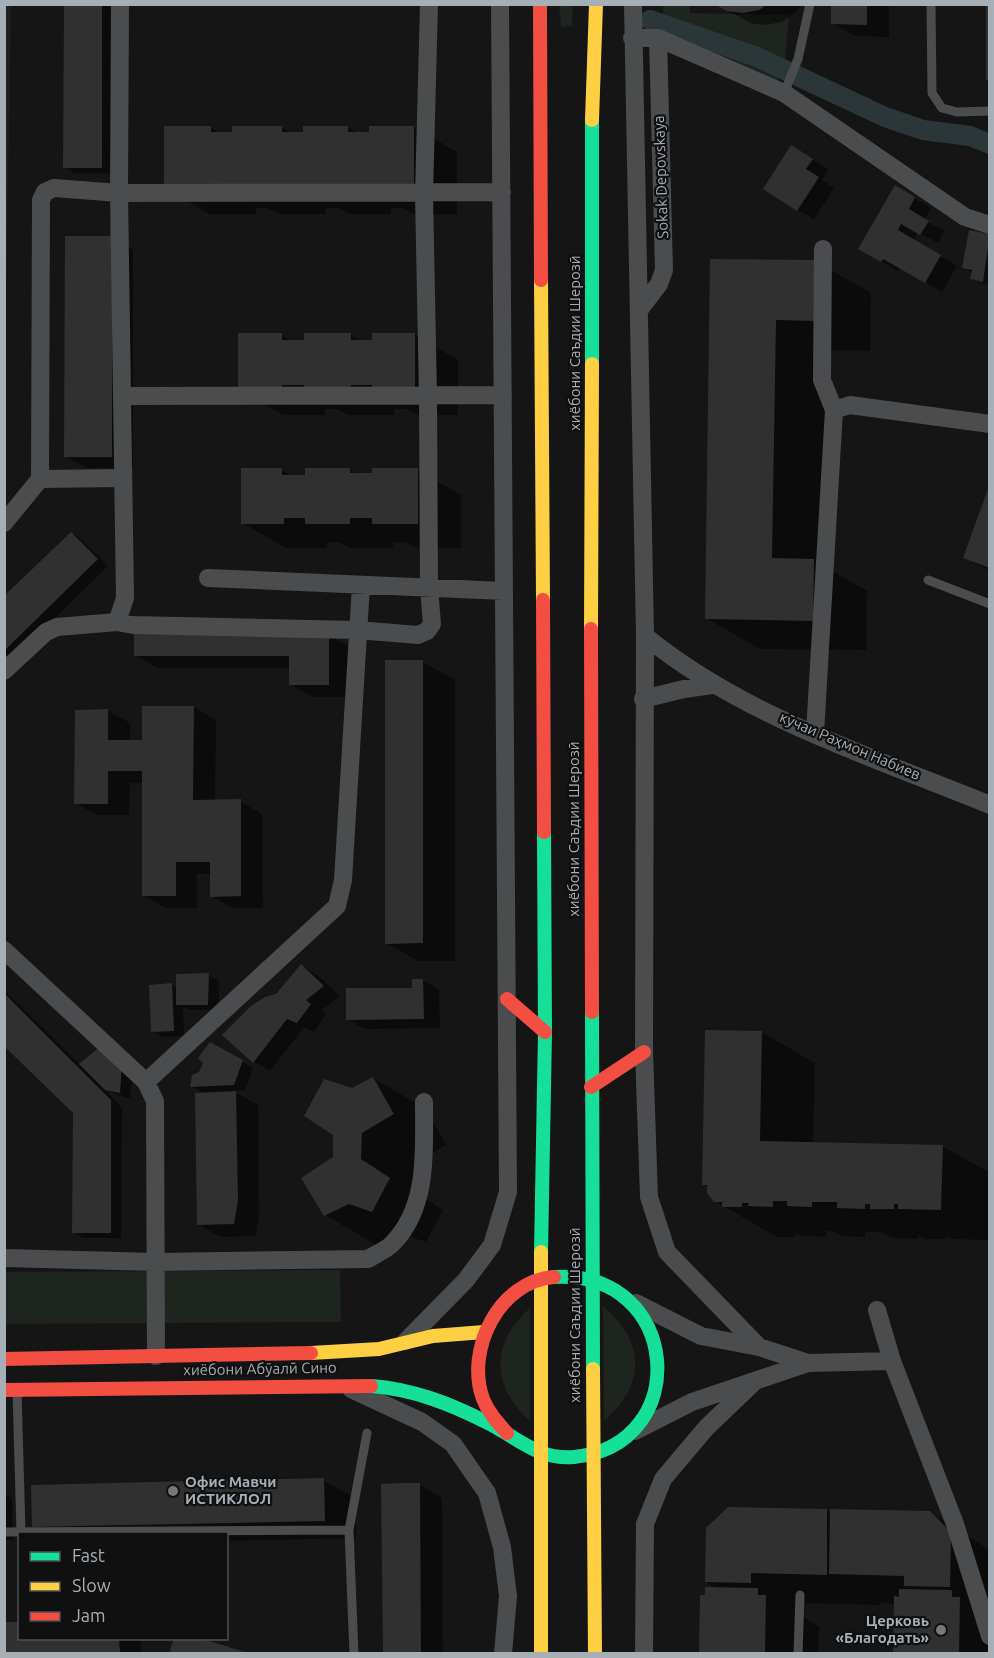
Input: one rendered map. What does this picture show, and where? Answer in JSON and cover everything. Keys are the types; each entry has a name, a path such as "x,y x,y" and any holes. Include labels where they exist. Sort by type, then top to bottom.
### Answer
{"main road":[{"name":"хиёбони Саъдии Шерозӣ","path":"540,4 545,1032 540,1278 541,1653"},
{"name":"хиёбони Саъдии Шерозӣ","path":"595,1653 591,1087 592,66 596,4"},
{"path":"507,999 545,1032"},
{"path":"591,1087 644,1052"},
{"name":"хиёбони Абӯалӣ Сино","path":"11,1390 341,1385 399,1387 429,1397 507,1433 530,1450 571,1458 593,1454 617,1444 631,1433 649,1408 658,1378 657,1347 645,1319 625,1297 609,1285 591,1280 573,1276 540,1278 520,1290 499,1308 484,1332 478,1358 479,1386 489,1412 507,1433"},
{"name":"хиёбони Абӯалӣ Сино","path":"4,1359 348,1352 379,1349 433,1336 484,1332"},
{"path":"528,1634 541,1606"}],"street":[{"path":"117,622 125,598 119,193 120,4"},
{"path":"4,671 46,632 57,627 117,622 133,625 357,630 418,635 427,631 432,624 429,588 428,396 423,194 429,4"},
{"path":"405,1342 466,1280 492,1245 508,1192 500,4"},
{"path":"633,4 645,636 643,699 644,1052 649,1197 667,1252 759,1347"},
{"path":"632,38 658,38 787,87 965,217 990,225"},
{"name":"Sokak Depovskaya","path":"640,309 659,284 664,270 658,38"},
{"path":"4,523 40,479 40,200 45,192 54,188 119,193 501,192"},
{"path":"815,733 834,410 822,380 823,249"},
{"path":"123,396 503,395"},
{"path":"834,410 850,405 990,424"},
{"path":"40,479 123,478"},
{"path":"208,578 504,591"},
{"path":"146,1082 337,906 343,880 361,585"},
{"name":"кӯчаи Раҳмон Набиев","path":"645,636 677,662 712,685 815,733 990,805"},
{"path":"643,699 712,685"},
{"path":"4,950 146,1082 155,1101 157,1120 156,1356"},
{"path":"4,1258 156,1262 368,1259 391,1244 411,1215 424,1169 423,1102"},
{"path":"625,1297 701,1336 759,1347 808,1364"},
{"path":"877,1310 892,1361 955,1524 990,1636"},
{"path":"631,1433 692,1402 808,1364 892,1361"},
{"path":"644,1653 645,1524 663,1479 706,1428 757,1379"},
{"path":"341,1385 422,1422 438,1432 453,1444 487,1493 501,1547 508,1596 503,1653"}],"lane":[{"path":"787,87 798,59 810,4"},
{"path":"931,4 932,93 942,108 957,112 990,111"},
{"path":"928,580 990,604"},
{"path":"11,1390 21,1531"},
{"path":"354,1653 349,1530 368,1433"},
{"path":"4,1532 349,1530"},
{"path":"798,1653 800,1595"}],"shaded area":[{"path":"4,5 11,5 5,362"},
{"path":"559,5 573,5 572,26 561,27"},
{"path":"663,5 690,5 690,13 789,15 785,60 776,85 663,22"},
{"path":"340,1270 341,1322 5,1324 4,1272"},
{"path":"603,1306 627,1334 635,1363 628,1393 604,1421"},
{"path":"530,1308 530,1421 517,1408 508,1394 502,1379 500,1364 502,1350 508,1336 517,1321"}],"building":[{"path":"64,4 102,4 102,168 63,168"},
{"path":"714,4 768,4 759,10 743,13 727,11"},
{"path":"831,4 867,4 867,25 831,24"},
{"path":"986,4 990,4 990,80 986,80"},
{"path":"164,126 211,126 211,132 232,132 232,126 282,126 282,132 303,132 303,126 348,126 348,132 369,132 369,126 414,126 414,190 234,190 234,184 213,184 213,190 164,190"},
{"path":"791,145 813,159 806,169 819,177 797,211 763,189"},
{"path":"895,185 915,197 909,209 929,221 920,235 901,224 898,230 941,255 925,283 883,259 881,262 858,249"},
{"path":"969,230 990,234 983,282 970,279 972,270 962,268"},
{"path":"65,236 112,236 112,457 64,457"},
{"path":"710,259 818,260 817,321 776,320 772,558 814,559 813,621 705,619"},
{"path":"238,333 282,333 282,340 304,340 304,333 351,333 351,340 372,340 372,333 415,333 415,391 372,391 372,385 351,385 351,391 304,391 304,385 282,385 282,391 238,391"},
{"path":"241,468 282,468 282,475 305,475 305,468 350,468 350,473 372,473 372,468 418,468 418,524 372,524 372,518 350,518 350,524 305,524 305,518 284,518 284,524 241,524"},
{"path":"990,486 990,568 963,558"},
{"path":"71,532 98,559 4,651 4,596"},
{"path":"134,633 329,633 329,685 289,685 289,656 134,656"},
{"path":"385,660 423,660 423,943 385,944"},
{"path":"142,706 194,706 193,800 241,799 241,896 210,897 210,862 176,862 176,896 142,896 142,771 108,771 108,804 74,804 75,710 108,709 108,740 142,740"},
{"path":"301,964 324,986 306,1000 311,1004 297,1023 287,1019 253,1063 222,1035 251,1006 265,997 276,994"},
{"path":"209,973 208,1005 176,1005 176,974"},
{"path":"412,979 423,979 424,1019 346,1020 346,988 412,988"},
{"path":"172,983 174,1031 151,1032 149,985"},
{"path":"4,993 111,1100 111,1233 72,1233 73,1113 4,1046"},
{"path":"705,1030 762,1031 760,1141 943,1145 941,1210 898,1209 898,1204 894,1204 894,1209 870,1209 870,1204 865,1204 865,1209 837,1208 837,1202 812,1202 812,1207 787,1206 787,1201 773,1201 773,1207 748,1206 749,1203 742,1203 742,1207 722,1207 722,1202 714,1202 707,1193 707,1185 702,1185"},
{"path":"210,1042 243,1060 234,1085 190,1087 192,1075 199,1072 203,1063 198,1058"},
{"path":"102,1045 122,1065 120,1093 105,1090 79,1064"},
{"path":"373,1077 394,1114 362,1133 361,1159 390,1178 372,1212 349,1204 324,1216 301,1178 333,1157 333,1135 304,1116 324,1079 352,1088"},
{"path":"236,1091 238,1200 234,1224 197,1225 195,1093"},
{"path":"324,1478 325,1521 32,1527 31,1485"},
{"path":"420,1483 421,1654 383,1654 381,1484"},
{"path":"728,1507 827,1509 827,1575 751,1573 751,1583 705,1582 706,1528"},
{"path":"830,1509 930,1511 951,1532 950,1587 904,1586 904,1576 829,1574"},
{"path":"705,1587 758,1588 758,1595 766,1595 765,1654 699,1654 700,1595 705,1595"},
{"path":"899,1589 952,1590 952,1597 960,1597 959,1654 893,1654 894,1596 899,1597"},
{"path":"4,1622 18,1622 18,1640 119,1640 120,1652 4,1654"},
{"path":"173,1640 206,1640 251,1654 169,1654"}],"waterway":[{"path":"650,20 757,57 885,117 923,130 970,136 990,144"}],"traffic: fast":[{"path":"592,120 592,364"},
{"path":"541,1252 545,1032 544,832"},
{"path":"592,1012 593,1369"},
{"path":"371,1386 402,1390 446,1404 488,1423 539,1452 550,1455 574,1457 613,1446 640,1423 654,1393 657,1360 648,1328 628,1300 597,1282 554,1277"}],"traffic: slow":[{"path":"592,120 596,4"},
{"path":"541,280 543,600"},
{"path":"591,629 592,364"},
{"path":"541,1252 541,1654"},
{"path":"311,1353 379,1349 433,1336 484,1332"},
{"path":"593,1369 595,1654"}],"traffic: jam":[{"path":"540,4 541,280"},
{"path":"543,600 544,832"},
{"path":"591,629 592,1012"},
{"path":"507,999 545,1032"},
{"path":"591,1087 644,1052"},
{"path":"507,1433 490,1413 483,1399 479,1380 479,1360 483,1340 491,1321 503,1304 517,1291 534,1281 554,1277"},
{"path":"4,1359 311,1353"},
{"path":"4,1390 371,1386"}],"place":[{"name":"Офис Мавчи ИСТИКЛОЛ","path":"173,1491"},
{"name":"Церковь «Благодать»","path":"941,1630"}]}
